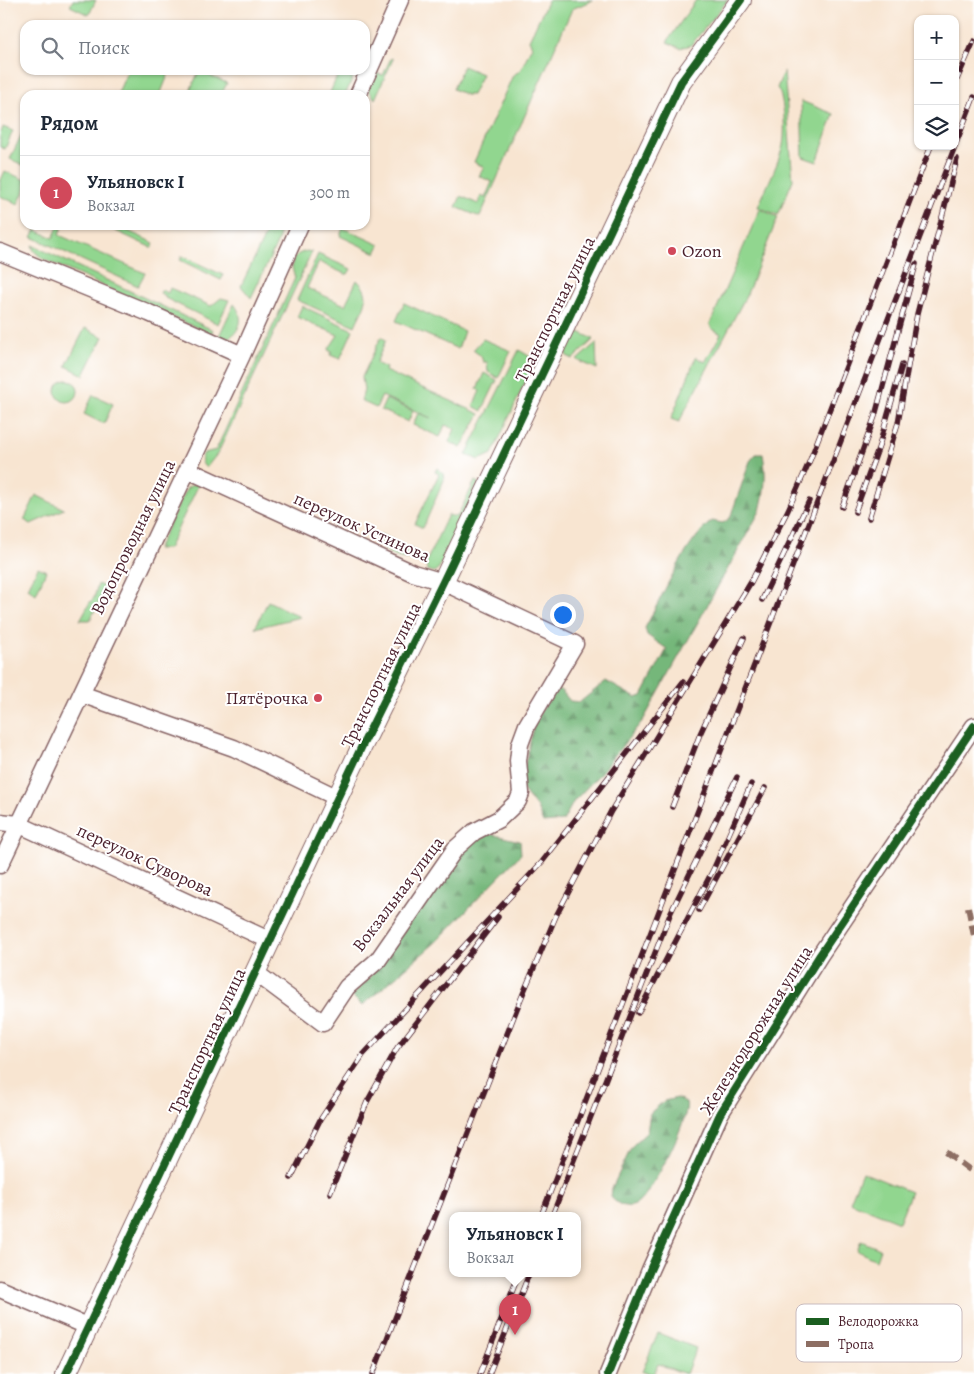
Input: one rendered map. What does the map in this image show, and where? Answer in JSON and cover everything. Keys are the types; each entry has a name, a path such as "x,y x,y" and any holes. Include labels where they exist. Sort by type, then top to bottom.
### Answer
{"street":[{"path":"370,68 400,0"},
{"name":"Транспортная улица","path":"66,1374 338,798 681,82 741,0"},
{"path":"360,90 367,75"},
{"name":"Водопроводная улица","path":"0,865 242,355 298,230"},
{"path":"0,252 149,313 242,355"},
{"name":"переулок Устинова","path":"188,470 413,573 443,582 575,644"},
{"name":"Вокзальная улица","path":"256,973 323,1023 347,987 378,960 455,849 474,832 499,819 518,801 521,793 518,761 520,744 527,725 575,644"},
{"path":"81,694 234,748 338,798"},
{"name":"Железнодорожная улица","path":"608,1374 650,1270 720,1114 820,955 974,726"},
{"name":"переулок Суворова","path":"0,822 18,824 271,941"},
{"path":"0,1289 89,1327"}],"green space":[{"path":"73,0 96,0 89,15 70,6"},
{"path":"548,0 593,0 572,9 480,217 456,207 461,196 478,204 481,196 485,198 492,182 479,176 484,167 474,162 513,75 520,71 532,46 529,40"},
{"path":"696,0 728,0 691,45 680,48 667,42"},
{"path":"391,58 393,59 375,99 367,88 374,73 383,75"},
{"path":"463,66 482,74 472,95 466,95 453,89"},
{"path":"784,71 793,180 778,215 758,207 782,149 783,108 777,88"},
{"path":"126,75 168,75 162,90 119,90"},
{"path":"197,75 208,75 227,83 224,90 190,90"},
{"path":"338,75 346,75 353,78 347,90 331,90"},
{"path":"801,101 834,114 817,162 803,157"},
{"path":"3,127 13,131 5,149 0,147 0,135"},
{"path":"20,138 20,164 10,159"},
{"path":"5,171 20,178 20,200 18,204 0,196 0,182"},
{"path":"760,209 778,217 747,294 679,422 671,419 696,357 705,362 721,334 711,328 710,324"},
{"path":"36,230 53,238 57,230 61,230 59,235 145,273 138,286 32,237"},
{"path":"114,230 126,230 154,243 152,248"},
{"path":"268,230 279,230 279,239 251,298 241,286"},
{"path":"342,230 347,230 380,245 376,253 340,236"},
{"path":"32,245 213,330 211,334 43,259 34,251"},
{"path":"307,251 312,252 218,453 206,468 202,457 204,453 216,450 295,278 292,268 294,258"},
{"path":"318,254 351,269 348,274 345,274 319,262 307,288 345,305 357,280 362,286 366,297 364,308 355,326 297,300"},
{"path":"182,256 223,275 221,280 180,260"},
{"path":"170,288 211,306 221,298 229,300 218,324 165,298 166,296 160,293 162,290 168,293"},
{"path":"404,303 464,331 458,349 396,321"},
{"path":"234,304 240,317 239,326 230,337 218,338"},
{"path":"302,306 353,330 340,359 330,355 332,352 328,350 338,335 297,317"},
{"path":"85,328 103,337 84,375 66,366"},
{"path":"572,329 594,339 573,359 567,356 564,351"},
{"path":"381,337 386,340 376,363 386,368 385,371 480,414 461,448 449,442 455,429 445,425 440,437 413,425 418,413 431,418 382,396 376,408 361,401 364,390 362,377"},
{"path":"483,339 511,351 498,378 488,372 487,362 483,362 481,356 473,350"},
{"path":"596,343 597,369 577,360"},
{"path":"519,350 529,356 531,370 492,454 479,460 466,455"},
{"path":"484,373 497,380 482,411 473,406 480,391 477,389"},
{"path":"63,380 71,380 78,387 78,395 71,402 63,402 56,395 56,387"},
{"path":"93,395 113,404 104,424 84,414"},
{"path":"386,399 413,411 408,422 381,410"},
{"path":"756,454 763,454 765,469 760,511 644,719 598,776 574,801 563,821 543,823 537,808 520,786 535,720 556,689 561,690 570,701 580,702 606,681 636,698 642,696 667,649 647,635 645,628 683,556 702,530 712,521 723,523 730,518 750,461"},
{"path":"437,468 443,473 444,480 423,528 415,524 439,474 435,472"},
{"path":"475,481 479,483 439,568 434,572 427,570 426,562 448,515 457,517"},
{"path":"194,484 199,484 168,549 157,549 187,488"},
{"path":"36,495 64,509 31,524 24,520"},
{"path":"380,534 417,552 407,559 396,557 382,545"},
{"path":"38,567 46,571 36,594 28,588"},
{"path":"98,584 106,588 90,620 80,620 94,598"},
{"path":"268,601 300,617 255,628"},
{"path":"486,833 520,841 521,854 435,943 362,1006 352,996 369,978 458,851"},
{"path":"677,1098 686,1102 683,1123 659,1174 650,1189 635,1205 625,1206 619,1204 611,1197 612,1188 632,1146 647,1132 650,1113 664,1101"},
{"path":"862,1172 911,1192 899,1222 850,1202"},
{"path":"861,1241 880,1249 876,1260 857,1251"},
{"path":"658,1333 696,1348 686,1374 658,1364 654,1374 642,1372"}],"railway":[{"path":"959,75 974,41"},
{"path":"543,1212 974,97"},
{"path":"373,1374 520,1001 556,916 611,811 751,582 788,510 810,460 929,150"},
{"path":"869,518 898,423 917,314 957,159"},
{"path":"842,507 875,416 916,264"},
{"path":"855,512 879,446 902,365"},
{"path":"762,600 809,501"},
{"path":"672,807 700,734 744,638"},
{"path":"291,1178 320,1120 363,1055 542,862 683,682"},
{"path":"554,1212 671,912 737,777"},
{"path":"638,1013 713,870 751,784"},
{"path":"699,910 765,788"},
{"path":"330,1193 367,1102 397,1048 498,917"},
{"path":"480,1374 518,1277"},
{"path":"489,1374 528,1277"}],"marked path":[{"path":"968,907 974,936"},
{"path":"946,1152 974,1173"}],"cycle path":[{"path":"66,1374 361,748 443,582 681,82 741,0"},
{"path":"608,1374 650,1270 720,1114 820,955 974,726"}],"place":[{"name":"Ozon","path":"672,251"},
{"name":"Пятёрочка","path":"318,698"},
{"name":"Ульяновск I","path":"515,1335"}]}
